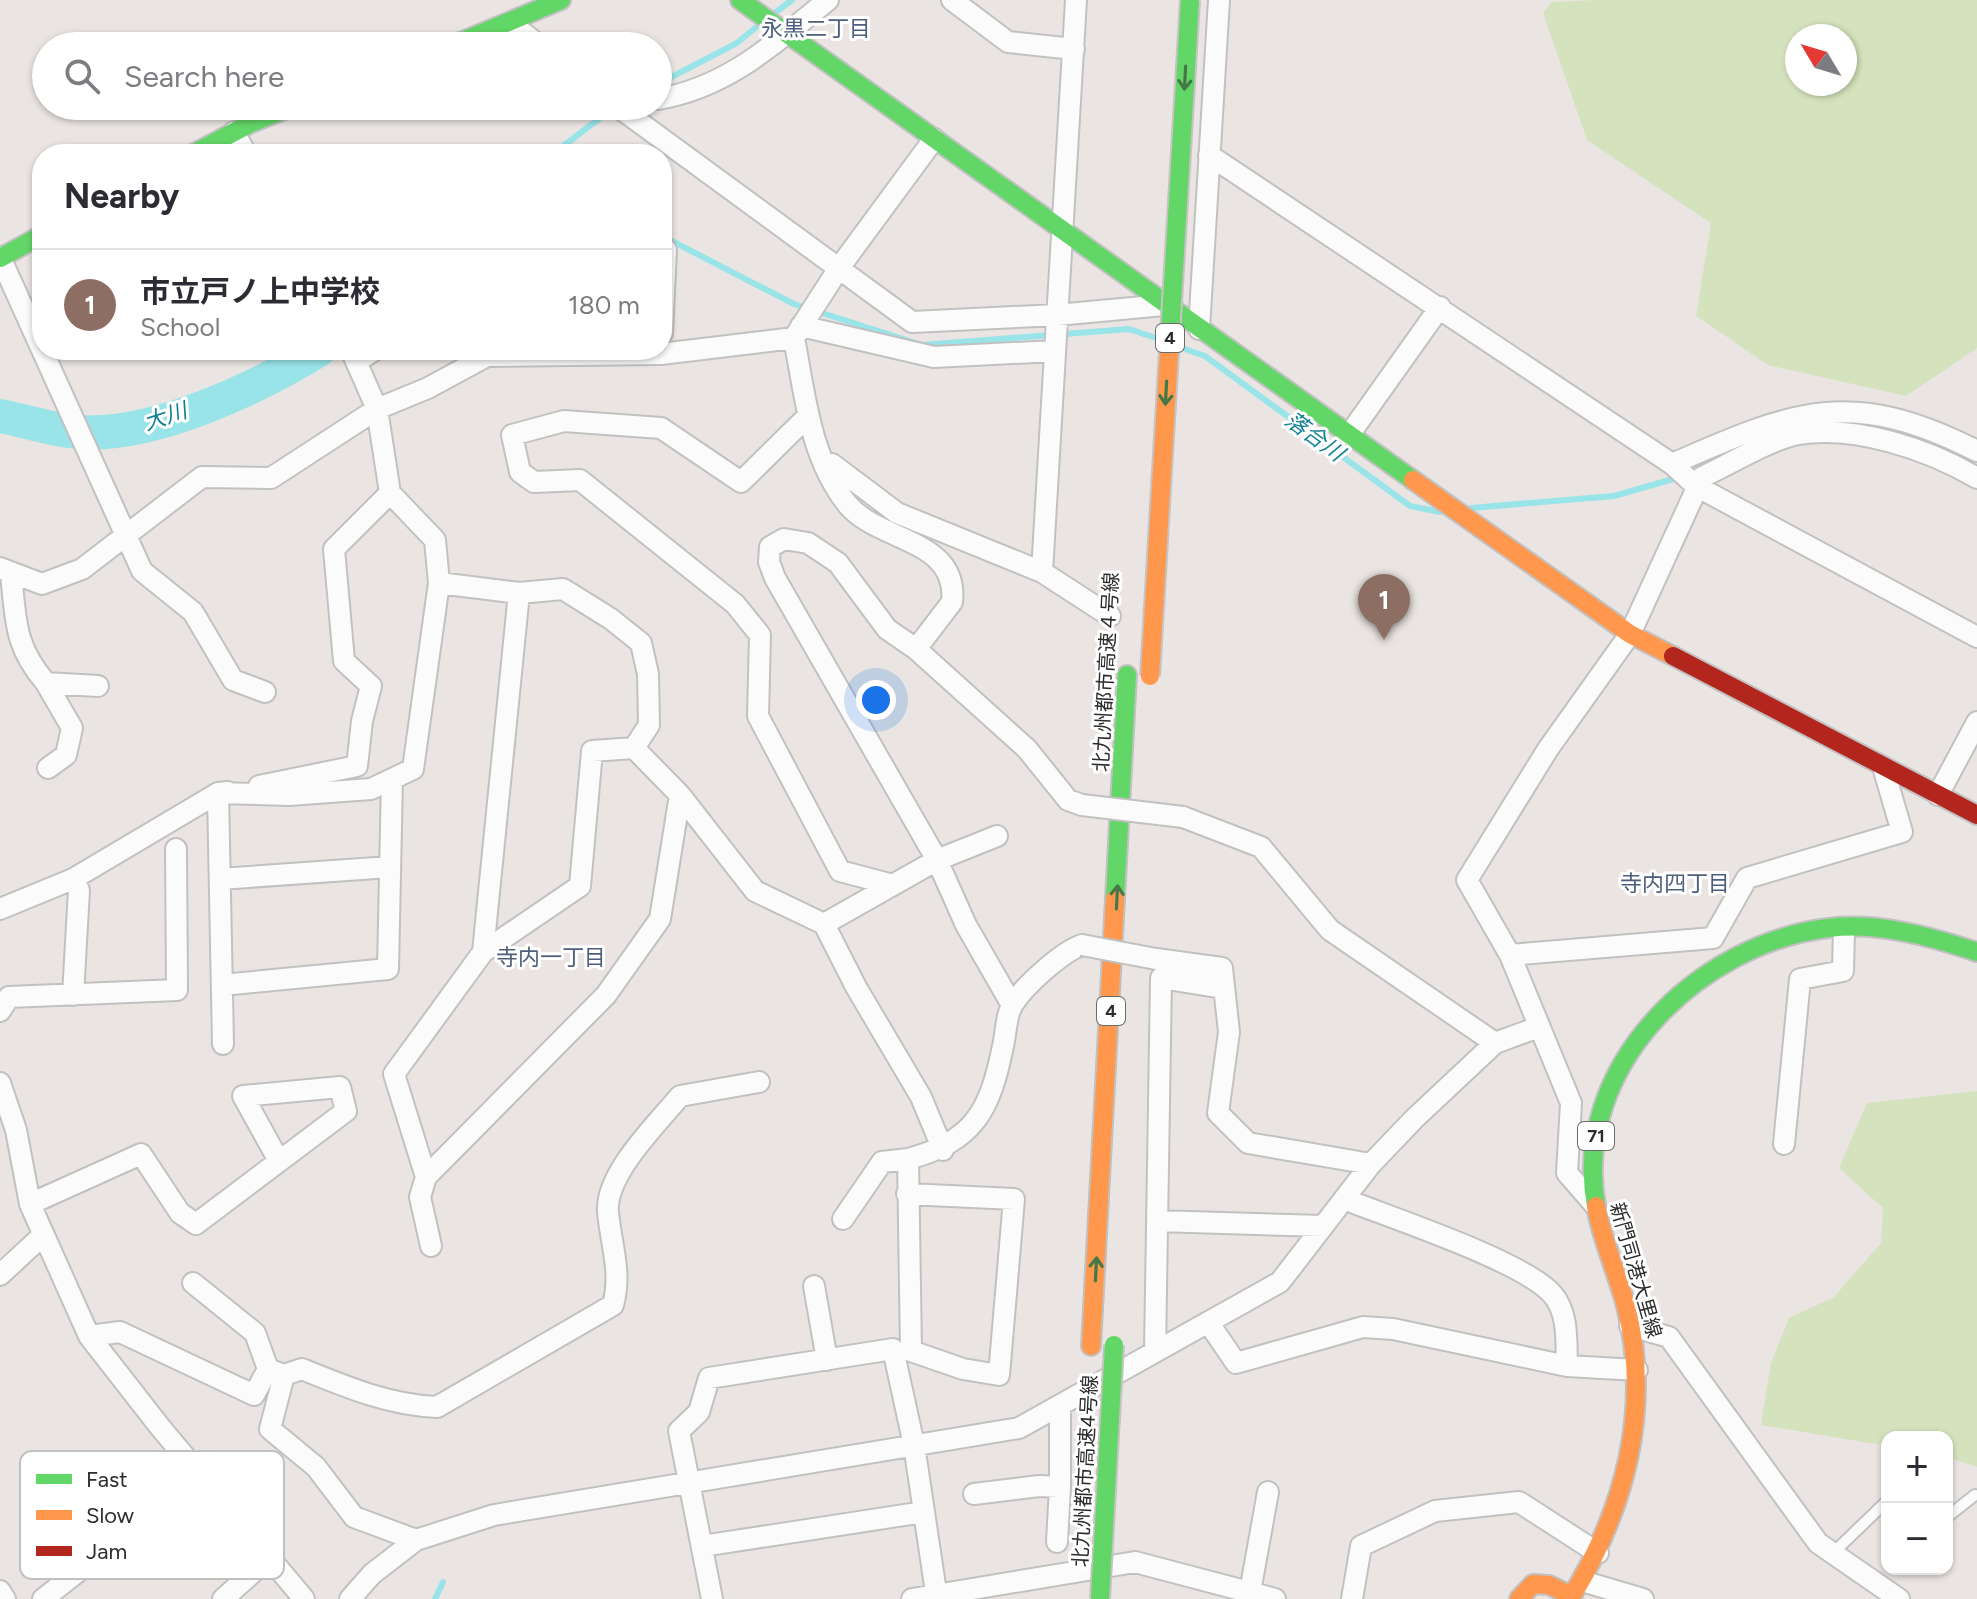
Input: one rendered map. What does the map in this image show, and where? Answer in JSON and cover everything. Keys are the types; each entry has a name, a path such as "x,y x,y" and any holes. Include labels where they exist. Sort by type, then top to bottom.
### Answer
{"main road":[{"path":"487,32 561,0"},
{"name":"4","path":"1150,684 1190,0"},
{"path":"757,7 784,32 1164,305 1630,634 1977,815"},
{"path":"212,144 262,120"},
{"path":"0,258 32,240"},
{"name":"4","path":"1149,320 1152,274"},
{"name":"北九州都市高速４号線","path":"1091,1346 1127,667"},
{"path":"1142,836 1144,788"},
{"name":"新門司港大里線","path":"1579,1594 1609,1533 1627,1470 1637,1370 1630,1326 1594,1204 1593,1155 1604,1099 1621,1062 1652,1022 1689,989 1734,960 1777,942 1827,928 1844,928 1914,932 1977,952"},
{"name":"4","path":"1134,979 1136,931"},
{"name":"北九州都市高速4号線","path":"1100,1599 1115,1337"},
{"name":"北九州都市高速4号線","path":"1087,1410 1091,1346"},
{"path":"1110,1420 1121,1583"},
{"name":"北九州都市高速4号線","path":"1076,1599 1079,1552"},
{"path":"1519,1599 1533,1584 1549,1585 1579,1594"}],"street":[{"path":"672,97 689,94 720,81 828,0"},
{"path":"952,0 1008,42 1074,49"},
{"path":"1042,572 1076,0"},
{"path":"1199,329 1219,0"},
{"path":"510,23 522,32"},
{"path":"644,120 912,322 1057,315 1164,305"},
{"path":"234,132 241,144"},
{"path":"916,649 952,602 950,575 936,557 916,543 872,525 848,505 817,451 808,416 798,332 839,268 934,139"},
{"path":"1209,155 1672,464 1696,486 1977,637"},
{"path":"0,258 32,329"},
{"path":"1349,435 1440,307"},
{"path":"672,350 798,332 934,357 1055,351"},
{"path":"46,360 142,571 193,612 233,680 265,692"},
{"path":"218,793 289,795 371,789 413,769 439,583 435,540 390,493 377,409 356,360"},
{"path":"6,571 42,584 82,569 202,477 271,478 377,409 428,388 480,360"},
{"path":"1672,464 1800,415 1848,409 1932,428 1977,451"},
{"path":"808,416 741,482 661,428 564,421 512,435 520,472 534,482 580,480 735,604 760,635 758,716 840,871 893,885"},
{"path":"1594,1204 1567,1173 1571,1103 1510,955 1467,880 1548,749 1630,634 1702,477 1796,434 1879,437 1977,478"},
{"path":"817,451 847,478 897,513 1042,572 1110,616"},
{"path":"0,909 73,879 218,793 357,766 362,721 371,686 344,661 334,549 390,493"},
{"path":"1012,1005 966,925 937,860 775,578 769,562 770,547 784,539 808,543 838,563 887,629 916,649 1027,749 1068,800 1082,805 1183,817 1261,847 1330,930 1495,1043"},
{"path":"6,571 26,660 46,683 72,728 66,755 48,768"},
{"path":"439,583 519,593 563,589 611,619 641,643 648,674 649,725 634,748"},
{"path":"483,952 519,593"},
{"path":"46,683 98,686"},
{"path":"1938,795 1977,722"},
{"path":"426,1177 394,1074 483,952 580,886 592,751 634,748 680,795 755,891 824,924 856,987 921,1097 943,1150"},
{"path":"1510,955 1713,938 1747,878 1902,832 1883,767"},
{"path":"222,985 388,969 392,779"},
{"path":"218,793 223,1044"},
{"path":"431,1246 420,1197 426,1177 606,995 660,919 680,795"},
{"path":"824,924 937,860 997,836"},
{"path":"0,1011 9,997 177,990 176,849"},
{"path":"220,879 390,867"},
{"path":"73,995 79,890"},
{"path":"1784,1144 1800,979 1843,971 1844,928"},
{"path":"843,1219 882,1162 943,1150 971,1125 994,1091 1012,1005 1066,951 1082,945 1222,968 1229,1032 1218,1113 1248,1143 1371,1164"},
{"path":"1155,1352 1161,978 1223,988"},
{"path":"350,1599 372,1574 416,1540 494,1515 1019,1428 1280,1282 1371,1164 1495,1043 1539,1027"},
{"path":"89,1336 120,1332 254,1395 276,1372 302,1369 352,1390 410,1405 437,1407 613,1305 619,1282 608,1208 620,1170 680,1096 759,1082"},
{"path":"0,1083 16,1130 30,1204 41,1237 89,1336 182,1451"},
{"path":"30,1204 141,1154 180,1213 196,1224 346,1111 340,1087 243,1096 279,1161"},
{"path":"907,1194 1014,1199 999,1375 963,1369 911,1351 907,1194 908,1159"},
{"path":"1344,1199 1512,1266 1542,1285 1554,1295 1564,1315 1567,1366"},
{"path":"1157,1221 1323,1226"},
{"path":"0,1275 41,1237"},
{"path":"193,1283 255,1333 276,1372 270,1429 316,1467 354,1517 416,1540"},
{"path":"814,1286 827,1360"},
{"path":"1208,1322 1236,1363 1363,1327 1393,1329 1567,1366 1637,1370"},
{"path":"1630,1326 1669,1337 1818,1543 1899,1599"},
{"path":"712,1599 679,1431 699,1412 709,1378 893,1349 914,1445 937,1597"},
{"path":"1057,1542 1060,1406"},
{"path":"974,1494 1039,1486 1060,1487"},
{"path":"1250,1592 1268,1492"},
{"path":"1352,1599 1361,1546 1435,1511 1519,1502 1598,1553"},
{"path":"702,1546 924,1512"},
{"path":"912,1599 1135,1562 1275,1599"},
{"path":"284,1574 304,1599"},
{"path":"43,1599 68,1579"},
{"path":"223,1599 245,1579"},
{"path":"0,1591 5,1599"},
{"path":"1579,1594 1643,1599"}],"lane":[{"path":"1953,1512 1975,1495"},
{"path":"1833,1553 1885,1503"}],"green space":[{"path":"1595,0 1977,0 1977,348 1906,396 1768,365 1696,316 1711,223 1587,140 1543,13 1552,2"},
{"path":"1977,1091 1977,1467 1953,1459 1953,1431 1881,1431 1881,1445 1761,1425 1771,1363 1789,1318 1834,1297 1881,1243 1883,1208 1839,1168 1867,1103"}],"waterway":[{"name":"大川","path":"772,15 792,0"},
{"name":"大川","path":"672,77 737,43 760,24"},
{"name":"大川","path":"566,144 597,120"},
{"name":"落合川","path":"672,241 794,304 922,345 1129,329 1156,338"},
{"name":"落合川","path":"1182,348 1205,356 1410,506 1440,512"},
{"name":"大川","path":"0,416 78,432 139,427 203,408 302,360"},
{"name":"落合川","path":"1896,434 1921,438 1953,454"},
{"name":"落合川","path":"1471,508 1614,496 1680,477"},
{"path":"435,1599 443,1582"}],"traffic: fast":[{"path":"484,32 561,0"},
{"path":"740,0 1413,480"},
{"path":"1170,335 1190,0"},
{"path":"212,144 259,120"},
{"path":"0,258 32,240"},
{"path":"1115,899 1127,675"},
{"path":"1596,1206 1593,1155 1603,1107 1624,1062 1654,1021 1690,987 1733,959 1779,939 1828,928 1866,927 1903,932 1977,952"},
{"path":"1100,1599 1114,1345"}],"traffic: slow":[{"path":"1150,676 1170,335"},
{"path":"1413,480 1630,634 1673,656"},
{"path":"1091,1346 1115,899"},
{"path":"1570,1599 1606,1530 1619,1494 1634,1421 1636,1383 1633,1345 1626,1306 1596,1206"},
{"path":"1519,1599 1533,1584 1549,1585 1572,1596"}],"traffic: jam":[{"path":"1673,656 1977,815"}],"place":[{"name":"市立戸ノ上中学校","path":"1384,640"}],"district":[{"name":"永黒二丁目","path":"816,28"},
{"name":"寺内四丁目","path":"1675,883"},
{"name":"寺内一丁目","path":"551,957"}]}
